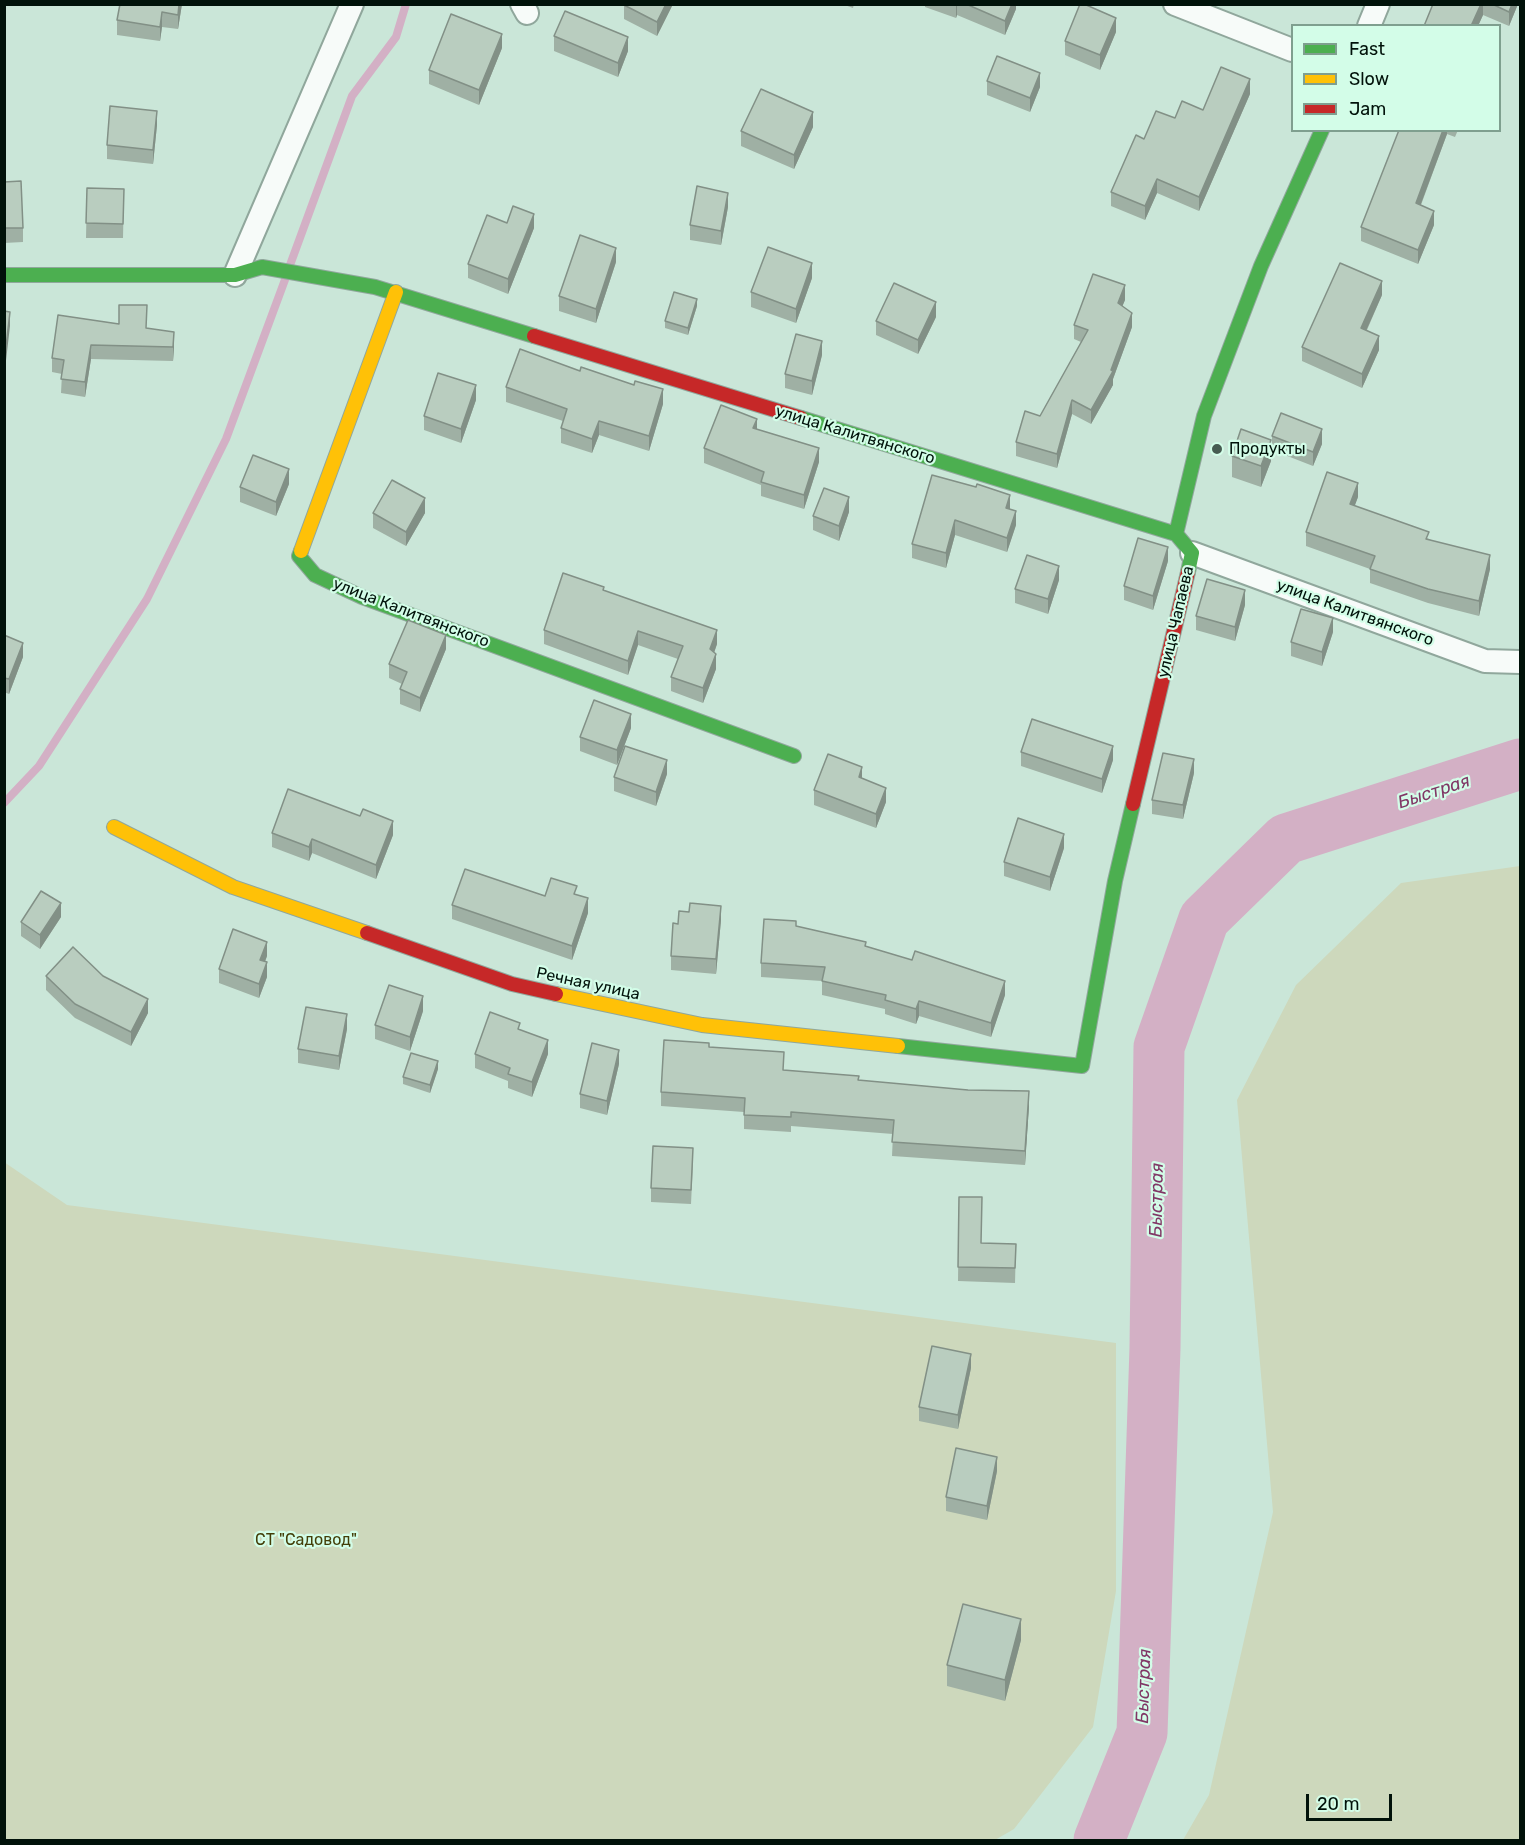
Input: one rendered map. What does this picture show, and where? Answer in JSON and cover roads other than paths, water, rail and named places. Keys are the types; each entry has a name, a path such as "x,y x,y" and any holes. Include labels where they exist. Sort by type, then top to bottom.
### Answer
{"street":[{"path":"235,274 352,4"},
{"path":"1175,4 1291,49"},
{"path":"1369,24 1378,4"},
{"path":"1176,534 1204,416 1261,266 1321,132"},
{"name":"улица Калитвянского","path":"4,275 235,274 262,267 375,287 1176,534"},
{"name":"улица Калитвянского","path":"396,292 299,556 315,575 362,597 794,756"},
{"name":"улица Чапаева","path":"1082,1066 1115,881 1192,553 1176,534"},
{"name":"улица Калитвянского","path":"1192,553 1485,661 1521,662"},
{"name":"Речная улица","path":"114,826 233,887 512,984 702,1025 1082,1066"}],"waterway":[{"path":"290,265 352,96 396,37 406,4"},
{"path":"4,803 39,766 147,599 226,439 286,277"},
{"name":"Быстрая","path":"1099,1840 1142,1733 1155,1348 1159,1047 1204,919 1286,839 1520,764"}],"place":[{"name":"Продукты","path":"1217,449"}],"park label":[{"name":"СТ \"Садовод\"","path":"306,1540"}]}
